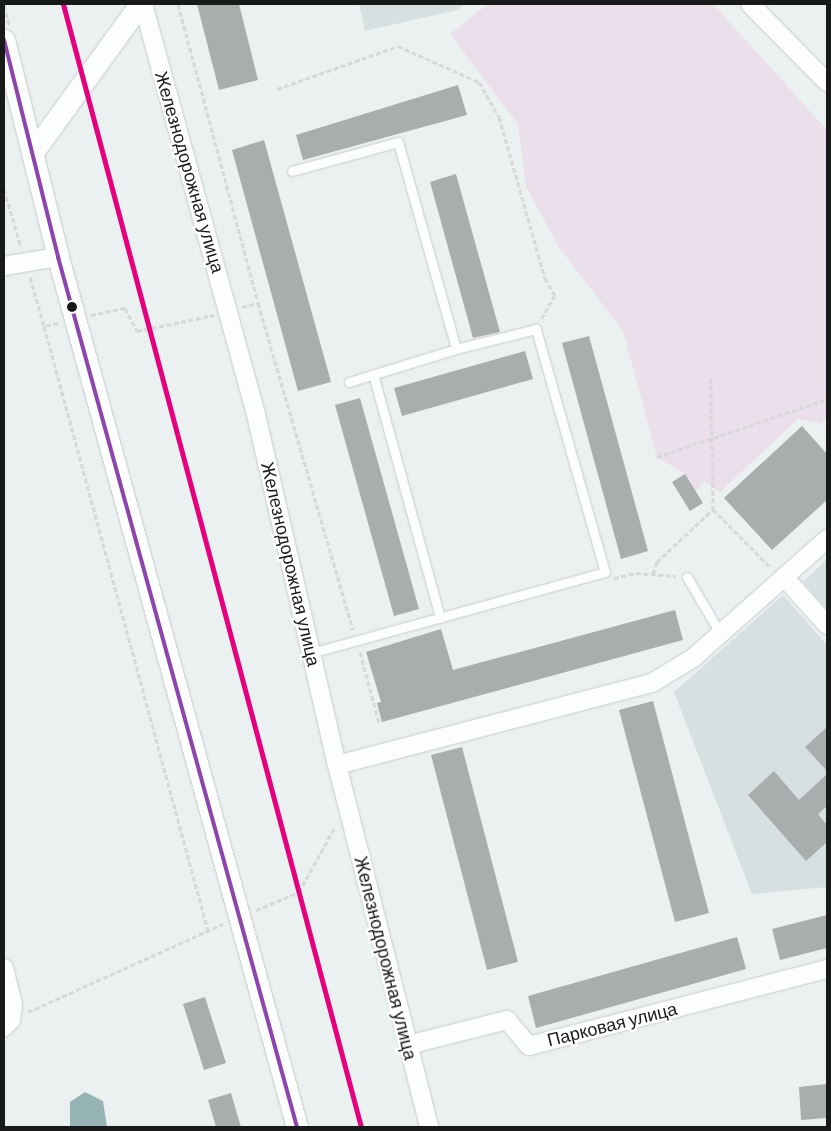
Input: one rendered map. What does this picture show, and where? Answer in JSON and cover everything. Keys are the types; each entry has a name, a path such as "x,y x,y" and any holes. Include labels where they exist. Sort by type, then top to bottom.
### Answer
{"street":[{"path":"33,152 142,4"},
{"name":"Железнодорожная улица","path":"142,4 254,406 347,805 429,1127"},
{"path":"750,4 827,82"},
{"path":"4,40 74,318 297,1127"},
{"path":"4,266 58,257"},
{"path":"338,765 652,683 693,658 720,633 780,570 827,539"},
{"path":"780,570 827,625"},
{"path":"4,968 10,1017"},
{"name":"Парковая улица","path":"408,1045 506,1020 529,1046 827,969"}],"lane":[{"path":"292,171 398,142 456,349"},
{"path":"311,653 357,642 605,572 536,328 456,349 349,382"},
{"path":"373,374 440,618"},
{"path":"687,577 720,633"}],"path":[{"path":"178,4 258,303 379,723"},
{"path":"277,89 398,46 479,82 499,117 545,278 554,295 536,328"},
{"path":"208,931 44,326 125,308 137,331 258,303"},
{"path":"710,378 713,438 713,508 769,568 780,570"},
{"path":"656,457 827,399"},
{"path":"654,574 657,562 713,508"},
{"path":"10,1017 299,892 347,805"}],"shaded area":[{"path":"359,4 465,4 457,10 365,31"},
{"path":"488,4 713,4 827,130 827,418 821,424 798,419 720,492 705,481 696,491 685,474 657,457 623,331 558,246 526,186 518,124 450,34"},
{"path":"827,559 827,609 803,582"},
{"path":"783,595 827,645 827,887 752,894 674,692"}],"water":[{"path":"85,1092 103,1101 107,1127 70,1127 70,1102"}],"building":[{"path":"197,4 239,4 258,80 219,90"},
{"path":"458,85 467,115 303,160 296,135"},
{"path":"264,140 331,382 298,391 232,150"},
{"path":"456,174 500,332 473,338 430,182"},
{"path":"589,336 648,551 621,559 562,343"},
{"path":"525,351 533,379 402,416 394,388"},
{"path":"360,398 419,609 394,616 335,405"},
{"path":"802,426 827,454 827,500 772,550 724,498"},
{"path":"685,474 703,503 690,511 672,482"},
{"path":"675,610 683,640 382,722 377,703 381,702 366,652 441,629 453,670"},
{"path":"653,701 709,913 675,922 619,710"},
{"path":"827,727 827,771 805,747"},
{"path":"462,747 518,962 487,970 431,755"},
{"path":"774,771 799,800 827,774 827,806 818,814 827,825 827,842 806,861 748,795"},
{"path":"827,915 827,948 780,960 772,929"},
{"path":"737,937 746,969 536,1028 528,996"},
{"path":"205,997 226,1063 204,1070 183,1004"},
{"path":"827,1084 827,1118 801,1120 799,1087"},
{"path":"231,1093 241,1127 216,1127 208,1100"}],"transit line":[{"path":"63,4 361,1127"},
{"path":"4,40 58,257 297,1127"}]}
